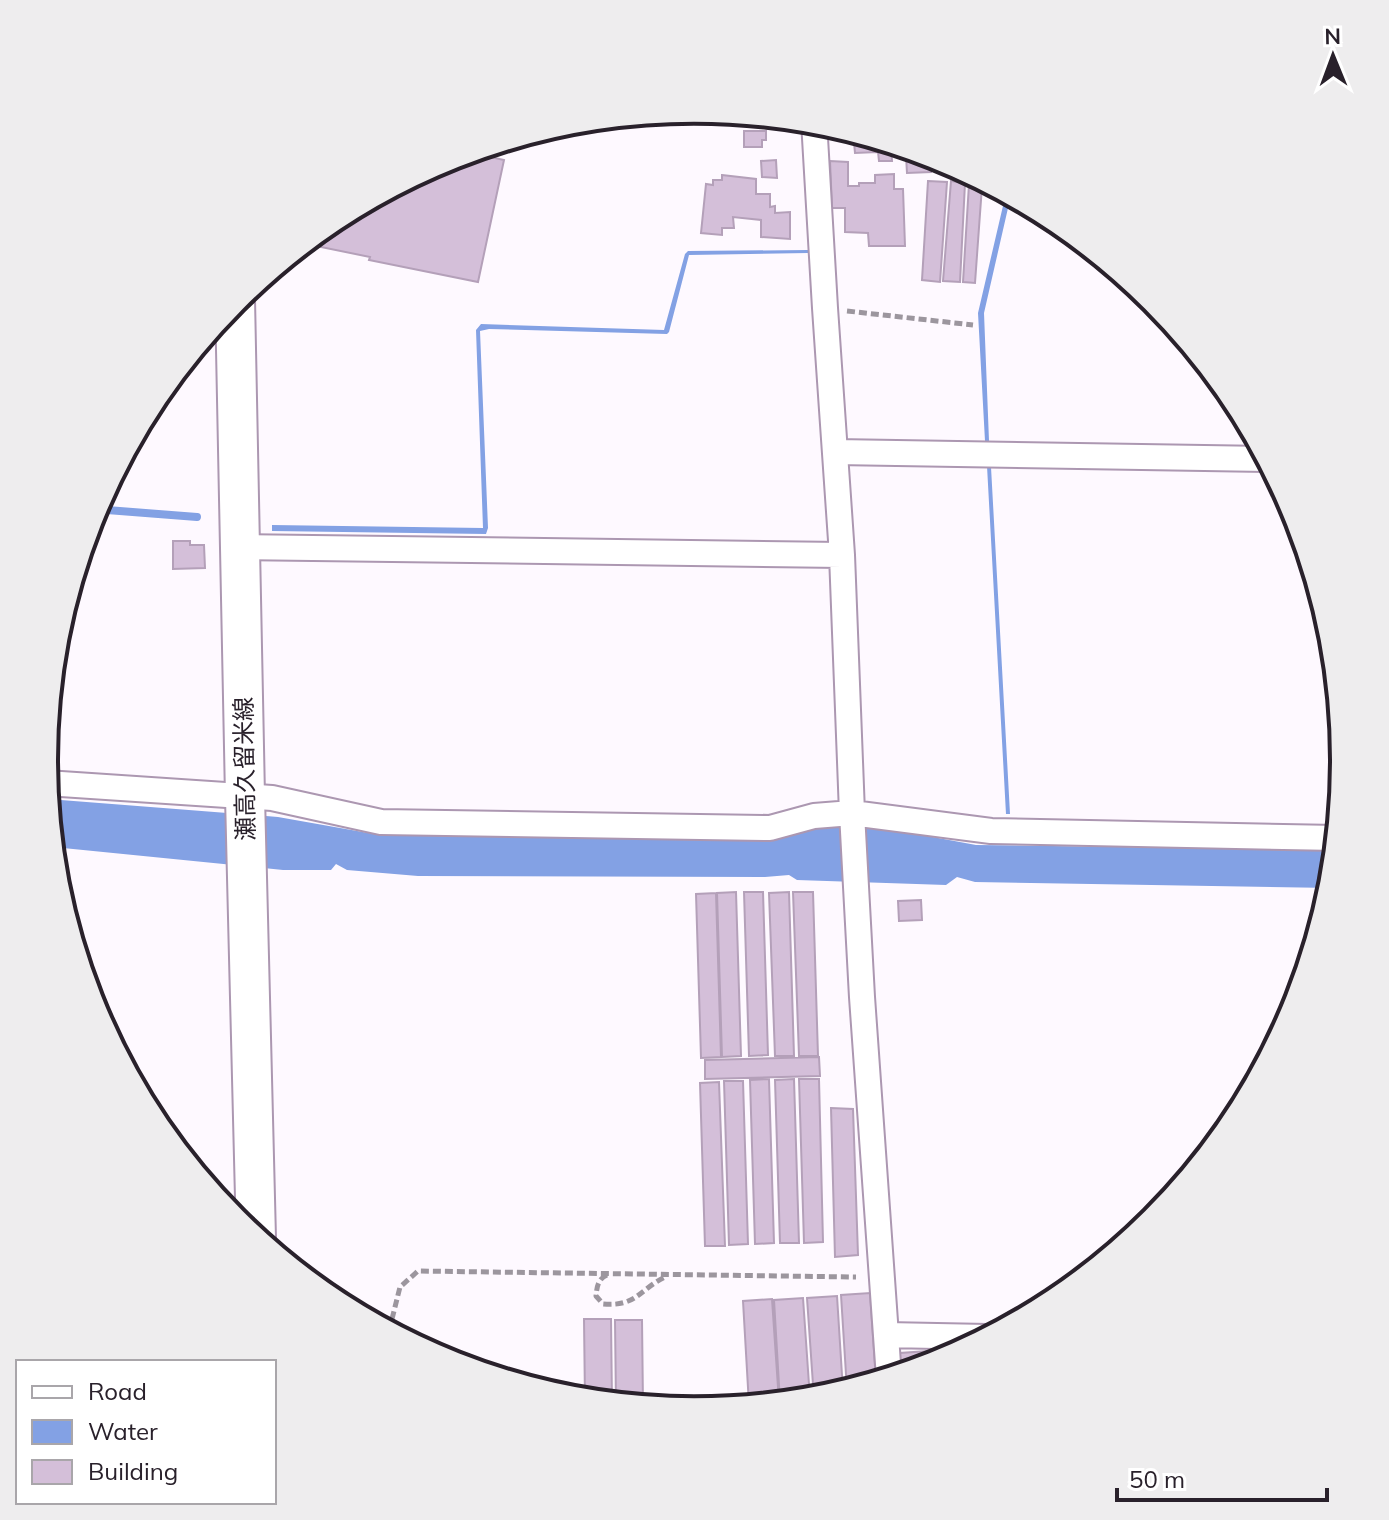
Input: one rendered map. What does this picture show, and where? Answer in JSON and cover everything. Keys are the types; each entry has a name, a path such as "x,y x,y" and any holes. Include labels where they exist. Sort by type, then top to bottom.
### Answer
{"main road":[{"name":"瀬高久留米線","path":"235,319 256,1221"}],"street":[{"path":"815,135 842,555 856,888 888,1366"},
{"path":"836,452 1255,459"},
{"path":"241,547 842,555"},
{"path":"59,784 272,798 381,822 770,828 814,816 991,831 1327,838"},
{"path":"886,1335 964,1337"}],"path":[{"path":"825,308 973,325"},
{"path":"392,1319 400,1287 418,1271 882,1277"},
{"path":"612,1273 602,1277 596,1296 603,1304 619,1306 671,1273"}],"water":[{"path":"1003,204 1008,206 984,313 989,441 985,441 978,313"},
{"path":"808,250 808,253 689,255 667,334 480,331 486,534 272,531 272,525 483,528 476,330 481,324 664,330 688,251"},
{"path":"987,466 991,467 1010,814 1006,814"},
{"path":"59,800 278,817 374,834 868,825 976,845 1325,850 1318,888 975,882 957,877 946,885 797,880 789,875 418,876 347,870 336,864 331,870 283,870 64,848"}],"building":[{"path":"744,131 766,131 762,147 744,147"},
{"path":"854,144 892,155 892,161 879,161 878,152 855,153"},
{"path":"490,157 504,160 478,282 369,260 370,257 319,247 413,189"},
{"path":"776,160 777,178 762,177 761,161"},
{"path":"906,160 931,169 931,172 907,173"},
{"path":"830,161 848,162 848,186 875,183 875,175 894,174 894,189 903,189 905,246 869,246 868,233 845,232 845,208 832,208"},
{"path":"722,175 756,179 756,194 770,194 770,207 775,206 775,213 790,212 790,239 761,237 761,220 733,217 734,228 722,228 722,235 701,233 706,184 713,185 713,180 722,180"},
{"path":"928,181 947,182 940,282 922,280"},
{"path":"951,181 965,184 960,282 943,281"},
{"path":"969,186 982,192 975,283 963,282"},
{"path":"173,541 204,545 205,568 173,569"},
{"path":"736,892 741,1056 722,1057 717,893"},
{"path":"744,892 763,892 768,1055 749,1056"},
{"path":"789,892 794,1056 775,1056 769,893"},
{"path":"793,892 813,892 818,1056 799,1056"},
{"path":"716,893 721,1057 701,1058 696,894"},
{"path":"921,900 922,920 899,921 898,901"},
{"path":"819,1057 820,1076 705,1079 705,1060"},
{"path":"769,1079 774,1243 755,1244 750,1080"},
{"path":"794,1079 799,1243 780,1243 775,1080"},
{"path":"799,1079 819,1079 823,1242 804,1243"},
{"path":"724,1081 743,1081 748,1244 729,1245"},
{"path":"719,1082 725,1246 705,1246 700,1083"},
{"path":"831,1108 853,1109 858,1255 835,1257"},
{"path":"870,1293 875,1370 846,1378 841,1295"},
{"path":"837,1296 842,1379 813,1385 807,1298"},
{"path":"803,1298 809,1386 779,1391 774,1300"},
{"path":"772,1299 778,1391 748,1394 743,1301"},
{"path":"584,1319 611,1319 612,1391 585,1387"},
{"path":"615,1320 642,1320 643,1394 616,1391"},
{"path":"931,1351 900,1363 900,1353"}],"waterway":[{"path":"109,510 197,517"}]}
